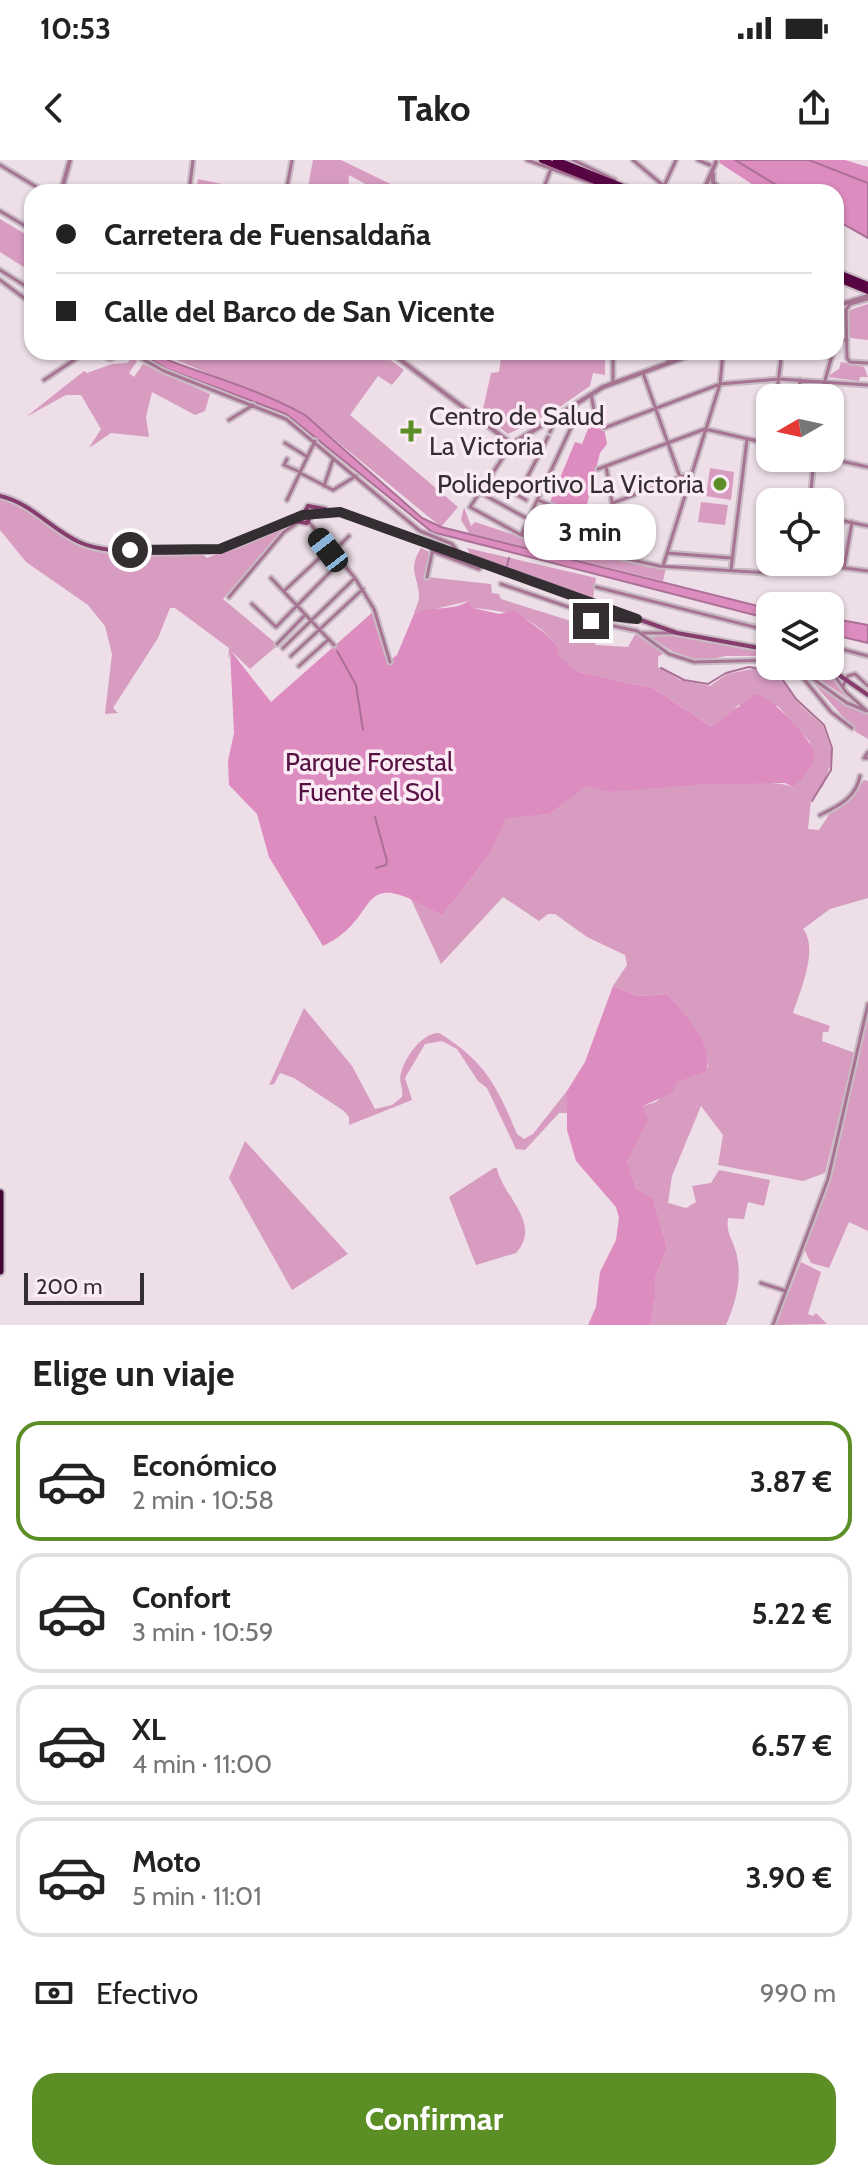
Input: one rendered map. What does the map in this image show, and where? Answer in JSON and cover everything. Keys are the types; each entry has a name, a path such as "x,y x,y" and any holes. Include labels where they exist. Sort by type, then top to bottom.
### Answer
{"highway":[{"path":"538,162 555,165 605,184"},
{"path":"844,279 868,293"},
{"path":"0,1193 0,1271"}],"main road":[{"path":"0,496 27,507 81,543 104,549 220,549 303,515 331,511"},
{"path":"303,515 308,506 349,514 434,548 459,554 677,633 756,647"},
{"path":"289,521 307,523 313,513"},
{"path":"844,678 868,695"}],"street":[{"path":"63,184 70,160"},
{"path":"190,184 193,160"},
{"path":"288,184 292,160"},
{"path":"527,160 538,162"},
{"path":"573,160 611,184"},
{"path":"633,160 660,184"},
{"path":"669,184 676,160"},
{"path":"698,160 710,165"},
{"path":"716,161 712,176 717,184"},
{"path":"706,184 716,161"},
{"path":"0,165 32,184"},
{"path":"546,184 555,165 595,184"},
{"path":"0,211 24,225"},
{"path":"0,270 24,285"},
{"path":"0,280 22,294 24,291"},
{"path":"844,280 855,289 852,301"},
{"path":"844,304 868,293"},
{"path":"868,293 846,310 850,362 868,363"},
{"path":"44,380 74,360"},
{"path":"144,360 286,419 420,531 452,544 459,549 459,554"},
{"path":"401,360 512,444"},
{"path":"613,360 613,383"},
{"path":"676,360 591,394 512,444 470,507 521,535 663,566 756,572"},
{"path":"663,566 720,384 722,360"},
{"path":"778,384 781,360"},
{"path":"822,384 830,360"},
{"path":"643,373 680,477"},
{"path":"604,428 720,384 779,379 868,385"},
{"path":"800,380 800,384"},
{"path":"591,394 595,415"},
{"path":"229,420 254,405"},
{"path":"521,535 575,419 574,405"},
{"path":"518,495 554,423"},
{"path":"598,469 705,429 756,441"},
{"path":"524,436 541,451"},
{"path":"731,571 747,439"},
{"path":"287,500 315,441"},
{"path":"285,443 306,456"},
{"path":"324,486 334,457"},
{"path":"287,459 284,465 333,490 356,476"},
{"path":"844,462 868,467"},
{"path":"606,466 620,555"},
{"path":"538,500 573,515 612,505 692,472"},
{"path":"488,478 526,500"},
{"path":"479,492 529,520"},
{"path":"303,515 363,589 381,622 390,662"},
{"path":"229,597 284,532 300,521"},
{"path":"844,521 868,526"},
{"path":"852,522 844,568 868,571"},
{"path":"284,591 349,536"},
{"path":"608,554 619,543"},
{"path":"427,577 434,548 479,569 484,563"},
{"path":"613,549 620,555"},
{"path":"667,553 731,558"},
{"path":"252,604 276,627 339,563"},
{"path":"271,578 334,645"},
{"path":"283,648 355,578"},
{"path":"501,584 586,613 637,619"},
{"path":"596,587 756,627"},
{"path":"291,656 363,589"},
{"path":"586,613 591,621 639,632 677,633"},
{"path":"277,644 305,614"},
{"path":"639,632 669,654 694,662 756,660"},
{"path":"299,666 329,639"},
{"path":"844,650 868,656"},
{"path":"843,686 860,675 868,686"},
{"path":"807,680 831,712 852,728"},
{"path":"810,680 847,703 867,711"},
{"path":"838,680 867,711"},
{"path":"846,692 849,681"},
{"path":"866,758 868,752"},
{"path":"820,815 846,801 857,788 860,776"},
{"path":"773,1325 828,1179 868,1004"},
{"path":"761,1283 786,1291"}],"shaded area":[{"path":"313,160 341,160 390,184 365,184 349,175 348,184 308,184"},
{"path":"198,179 222,184 197,184"},
{"path":"0,219 24,233 24,267 0,252"},
{"path":"868,304 868,340 850,338 847,311"},
{"path":"177,360 391,360 404,370 392,385 378,376 350,415 458,507 441,527 305,415"},
{"path":"501,360 605,360 605,375 593,373 590,386 554,411 508,434 482,414 491,373 499,372"},
{"path":"137,361 129,373 134,377 143,364 210,394 205,411 195,415 152,392 146,417 149,437 111,433 89,448 101,429 81,395 66,395 26,417 84,371 87,373 112,364"},
{"path":"841,362 864,367 868,377 860,377 859,381 827,377 839,369"},
{"name":"Polideportivo La Victoria","path":"710,468 734,472 731,500 706,496"},
{"path":"0,498 28,511 70,539 117,552 201,553 207,558 289,523 223,599 278,645 250,669 231,651 228,659 229,648 175,608 170,608 158,638 113,708 118,713 105,714 112,654 105,626 88,605 26,562 0,530"},
{"path":"701,502 728,505 725,525 698,522"},
{"path":"464,507 471,526 475,522 521,537 666,568 663,581 469,533 461,520"},
{"path":"421,548 431,553 427,577 491,584 492,593 499,594 501,599 571,621 574,612 578,613 600,627 595,645 628,647 636,633 664,653 658,657 658,667 680,680 710,686 727,674 756,668 756,680 784,682 797,702 823,726 831,749 831,763 823,786 811,800 808,829 819,830 830,813 847,802 864,780 868,781 868,898 830,909 803,929 809,959 793,1013 830,1026 828,1032 823,1032 822,1041 855,1053 825,1173 803,1181 718,1165 723,1135 701,1106 672,1176 668,1203 686,1208 696,1202 692,1186 711,1183 719,1170 770,1180 764,1206 748,1202 744,1219 728,1218 739,1280 726,1325 650,1325 655,1279 667,1248 653,1198 636,1188 627,1162 643,1106 656,1102 677,1082 708,1067 700,1037 688,1019 667,994 638,996 613,986 627,965 625,955 587,937 555,914 548,914 539,921 503,897 441,964 410,897 442,916 490,854 506,817 549,814 587,785 607,792 732,782 793,787 810,767 810,742 778,706 738,705 730,716 712,727 653,688 579,672 557,656 558,647 549,636 520,617 473,608 469,601 414,614 419,597 414,567"},
{"path":"467,548 596,578 593,598 470,554"},
{"path":"675,635 756,650 756,656 726,656 701,661 674,652 649,637"},
{"path":"811,680 858,711 868,713 868,739 856,732"},
{"path":"821,680 834,680 859,706"},
{"path":"304,1008 352,1066 375,1109 392,1105 402,1097 400,1076 406,1060 421,1041 439,1033 468,1054 488,1076 517,1134 524,1139 533,1134 567,1091 567,1113 559,1113 525,1150 516,1149 487,1088 478,1081 457,1049 442,1041 425,1044 405,1078 412,1100 349,1125 349,1117 344,1111 294,1078 280,1073 274,1084 269,1085"},
{"path":"868,1011 868,1231 849,1222 829,1268 811,1263 804,1249 829,1179"},
{"path":"245,1141 348,1254 292,1290 229,1178"},
{"path":"497,1168 523,1220 523,1242 516,1253 476,1265 449,1197"},
{"path":"801,1262 821,1272 808,1314 813,1316 816,1313 827,1324 775,1325"}],"green space":[{"path":"715,160 735,160 775,184 752,184"},
{"path":"809,160 845,160 868,167 868,183"},
{"path":"601,413 607,444 600,453 586,508 572,511 550,502 575,442 582,444 592,419"},
{"name":"Parque Forestal Fuente el Sol","path":"469,601 473,608 499,614 515,611 548,636 558,647 558,656 579,672 653,688 712,727 755,694 762,696 800,730 812,748 812,764 793,787 785,783 706,784 607,792 587,786 549,814 506,818 490,854 442,916 394,893 381,894 342,934 323,946 269,857 257,814 229,785 228,761 234,733 230,650 271,702 374,611 388,662 397,655 414,614"},
{"path":"613,986 638,996 667,994 696,1030 707,1052 705,1072 677,1082 672,1093 643,1106 648,1119 627,1161 636,1188 653,1198 667,1248 655,1279 650,1325 588,1325 596,1307 600,1272 616,1240 619,1218 616,1207 576,1161 567,1130 567,1091 585,1062"}],"water":[{"path":"735,160 809,160 868,183 868,238 844,224 844,184 775,184"},
{"path":"152,360 168,360 244,387 305,415 422,518 441,527 756,606 756,615 432,532 286,414 167,369"},
{"path":"844,621 868,625 868,643 844,637"}],"waterway":[{"path":"507,566 509,558"},
{"path":"328,642 333,647"},
{"path":"337,651 356,685 363,730"},
{"path":"661,668 684,680 708,684 726,673 749,667 761,669 783,680 796,699 824,725 832,748 831,770 812,801"},
{"path":"375,817 387,861 386,865 376,868"}],"place":[{"name":"Centro de Salud La Victoria","path":"411,431"},
{"name":"Polideportivo La Victoria","path":"720,484"}],"route":[{"path":"130,550 220,549 237,545 303,515 322,511 340,512 637,619 630,621 586,613 591,621"}]}
